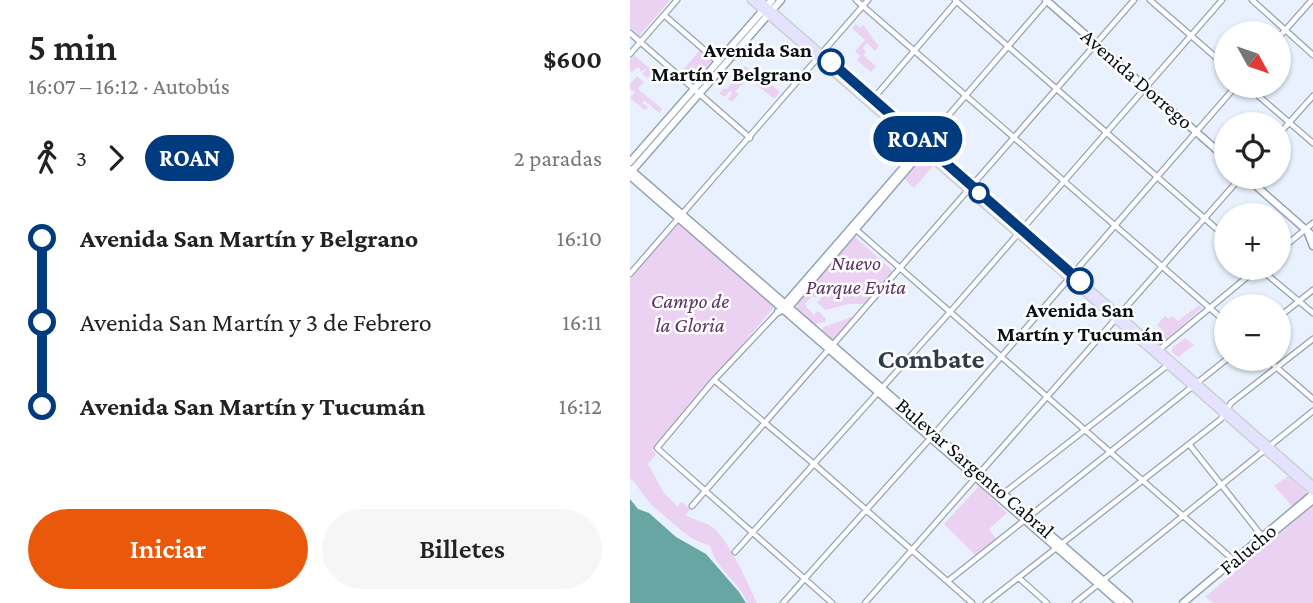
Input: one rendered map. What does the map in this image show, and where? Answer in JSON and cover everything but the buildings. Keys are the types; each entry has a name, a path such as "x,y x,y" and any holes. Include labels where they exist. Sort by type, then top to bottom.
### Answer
{"main road":[{"path":"751,0 768,8"},
{"path":"760,0 819,56 1117,317 1168,365 1194,384"},
{"path":"630,162 696,91 717,61 768,8 781,0"},
{"name":"Avenida Dorrego","path":"1047,0 1214,147"},
{"path":"630,172 768,8"},
{"path":"819,56 873,99 923,148"},
{"path":"784,307 923,148"},
{"name":"Bulevar Sargento Cabral","path":"630,172 1059,546 1129,603"},
{"path":"1259,189 1313,236"},
{"path":"1307,229 1313,246"},
{"path":"1117,317 1159,350 1194,384 1313,485"},
{"path":"1266,447 1313,493"},
{"name":"Bulevar Sargento Cabral","path":"978,475 1004,493 1027,517"},
{"name":"Falucho","path":"1189,603 1313,493"},
{"name":"Falucho","path":"1263,539 1313,500"},
{"name":"Falucho","path":"1184,603 1236,562"},
{"name":"Bulevar Sargento Cabral","path":"1101,582 1120,603"}],"street":[{"path":"630,54 677,0"},
{"path":"856,0 1214,312"},
{"path":"630,274 868,0"},
{"path":"873,99 957,0 1055,90 1214,226"},
{"path":"923,148 965,94 1047,0"},
{"path":"692,506 1134,0"},
{"path":"1150,0 1214,55"},
{"path":"736,552 1222,0"},
{"path":"1252,0 1275,21"},
{"path":"1292,22 1312,0"},
{"path":"664,15 717,61"},
{"path":"630,33 750,138"},
{"path":"1292,36 1313,55"},
{"path":"1291,121 1313,96"},
{"path":"783,603 1226,98"},
{"path":"1261,98 1278,112"},
{"path":"1291,123 1313,143"},
{"path":"865,603 1233,189"},
{"path":"1291,242 1313,223"},
{"path":"854,228 1236,562"},
{"path":"1159,350 1243,280"},
{"path":"1274,280 1313,313"},
{"path":"1291,307 1313,290"},
{"path":"784,307 714,380 657,447 832,603"},
{"path":"1291,357 1313,339"},
{"path":"1004,493 1168,365"},
{"path":"948,581 1214,369"},
{"path":"986,603 1189,444 1273,371"},
{"path":"1280,371 1313,399"},
{"path":"714,380 972,603"},
{"path":"1075,603 1313,411"},
{"path":"1189,444 1263,539"},
{"path":"1019,578 1047,603"}],"green space":[{"path":"630,0 670,0 639,36 630,27"},
{"path":"856,24 860,28 863,25 879,46 875,51 867,43 863,48 866,52 863,55 876,66 871,72 857,60 860,56 855,51 865,40 852,28"},
{"path":"700,50 713,60 694,81 682,71"},
{"path":"634,55 658,75 654,78 650,75 647,78 642,74 648,67 641,72 640,68 636,68 632,72 630,60"},
{"path":"745,66 755,73 735,91 739,94 732,102 728,99 732,93 730,91 724,97 719,93 724,88 727,89"},
{"path":"759,74 780,92 774,99 752,81"},
{"path":"637,76 644,82 638,89 662,109 659,113 644,100 642,103 648,107 645,110 630,98 635,92 630,89 630,84"},
{"path":"922,157 934,165 914,188 904,179"},
{"name":"Campo de la Gloria","path":"677,223 775,306 652,450 656,454 648,464 664,493 677,506 682,502 690,509 686,515 711,526 724,540 757,603 747,603 740,589 717,562 710,546 692,538 651,505 630,478 630,279"},
{"name":"Nuevo Parque Evita","path":"855,237 894,272 866,304 848,304 826,310 817,303 823,295 820,293 815,298 813,296 805,303 806,307 814,315 818,311 826,319 825,322 814,324 797,309 798,302"},
{"path":"1199,305 1202,308 1160,345 1152,341 1164,332 1157,325 1165,316 1169,319 1172,316 1178,321"},
{"path":"854,318 833,340 822,330 823,327"},
{"path":"1185,338 1194,345 1178,357 1172,352 1172,348"},
{"path":"1288,476 1307,494 1292,506 1274,486"},
{"path":"979,486 1007,513 989,529 996,539 975,555 944,524"},
{"path":"1313,506 1313,603 1214,603 1205,597"}],"shaded area":[{"path":"630,499 638,509 649,513 676,537 706,554 746,603 630,603"}],"bus line":[{"name":"ROAN","path":"831,62 1080,281"}],"place":[{"name":"Avenida San Martín y Belgrano","path":"831,62"},
{"name":"Avenida San Martín y Tucumán","path":"1080,281"}],"district":[{"name":"Combate","path":"931,358"}]}
